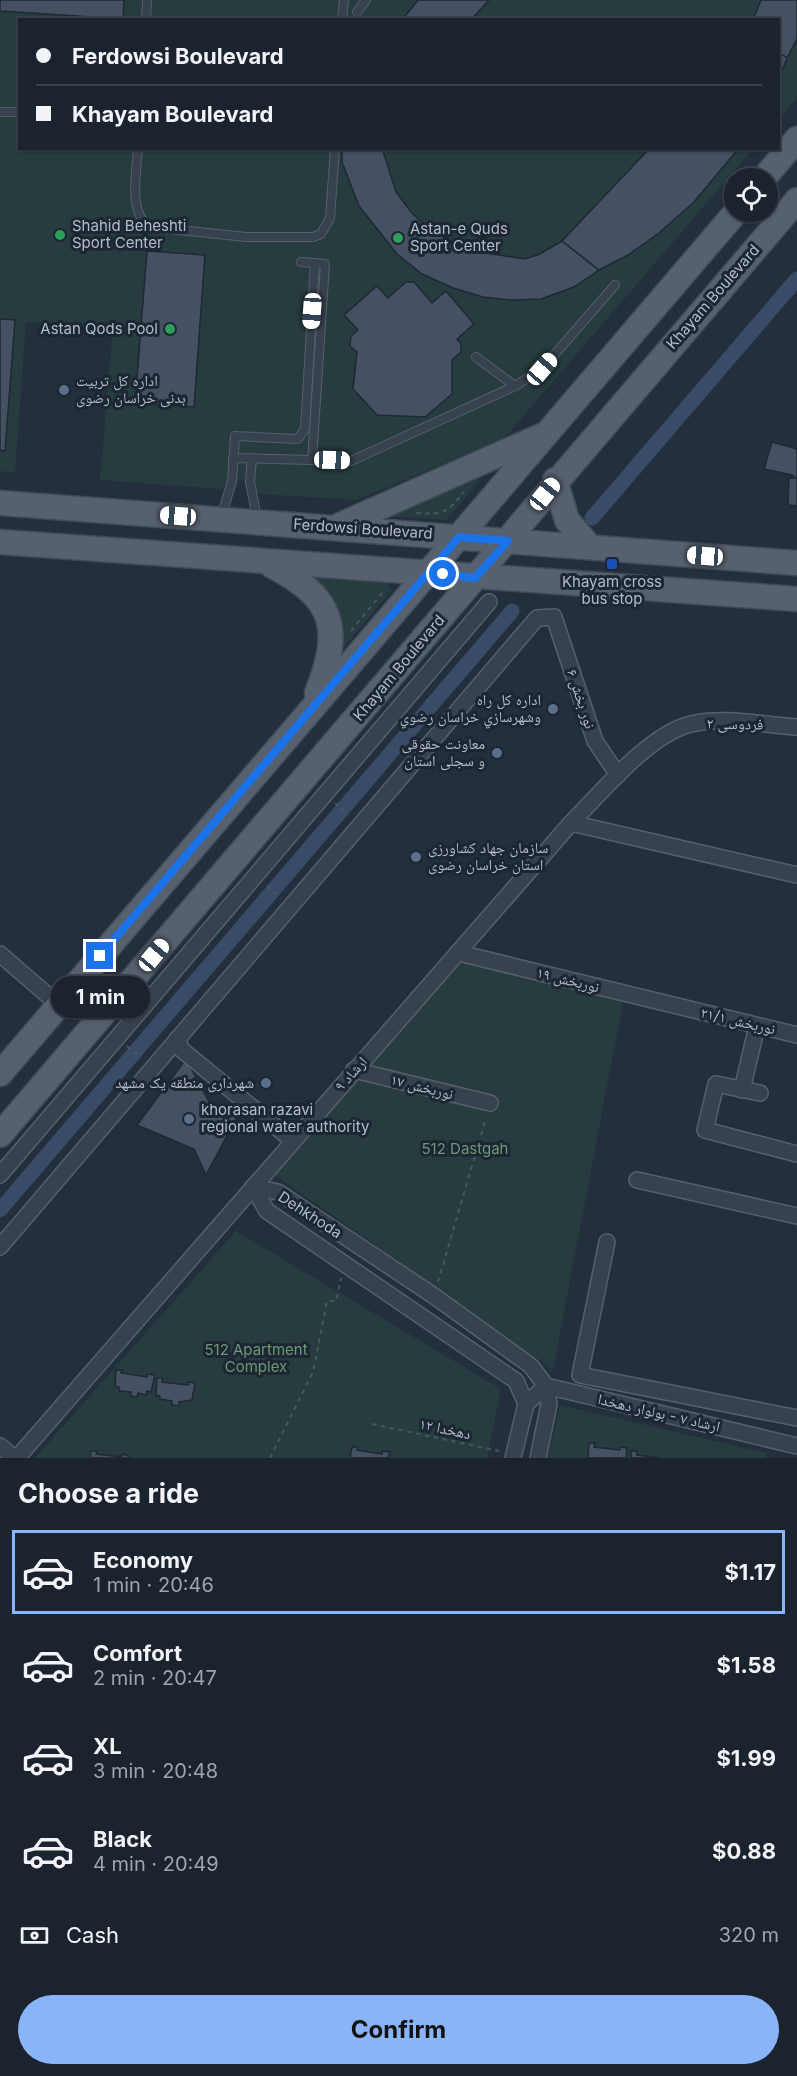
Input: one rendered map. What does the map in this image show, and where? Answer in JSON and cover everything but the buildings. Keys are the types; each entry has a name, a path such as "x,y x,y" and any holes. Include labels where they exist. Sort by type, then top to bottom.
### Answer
{"main road":[{"path":"773,168 797,140"},
{"name":"Khayam Boulevard","path":"0,1135 508,541 555,480 797,200"},
{"path":"0,1074 727,222"},
{"path":"336,526 546,434"},
{"path":"555,480 567,520 577,535 590,547"},
{"name":"Ferdowsi Boulevard","path":"0,503 221,520 336,526 797,563"},
{"path":"0,542 475,578 797,599"},
{"path":"264,561 299,579 311,590 321,603 328,624 332,645 328,661 306,714"}],"street":[{"path":"0,1175 489,602"},
{"name":"نور بخش ۶","path":"450,720 537,618 554,617 595,741 618,775"},
{"path":"0,1247 450,720"},
{"name":"فردوسی ۲","path":"618,775 654,742 691,724 726,722 797,727"},
{"name":"ارشاد ۹","path":"16,1458 571,823 618,775"},
{"path":"571,823 797,875"},
{"name":"نوربخش ۱۹","path":"459,953 678,1007"},
{"path":"0,954 59,1005"},
{"name":"نوربخش ۲۱/۱","path":"678,1007 797,1035"},
{"path":"742,1090 757,1026"},
{"path":"177,1039 182,1050 292,1140"},
{"name":"نوربخش ۱۷","path":"354,1070 490,1103"},
{"path":"760,1093 716,1084 705,1130 797,1154"},
{"path":"637,1180 797,1216"},
{"name":"Dehkhoda","path":"253,1187 278,1192 434,1296 531,1366 546,1386"},
{"name":"Dehkhoda","path":"253,1187 267,1210 516,1381 526,1404"},
{"path":"608,1242 580,1375 797,1418"},
{"path":"513,1456 526,1404 546,1386"},
{"path":"538,1458 549,1404 546,1386"},
{"name":"ارشاد ۷ - بولوار دهخدا","path":"546,1386 797,1446"},
{"path":"0,1446 16,1458"}],"lane":[{"path":"146,18 147,0"},
{"path":"342,18 344,0"},
{"path":"357,12 366,0"},
{"path":"0,112 17,112"},
{"path":"138,150 138,212 143,222 151,227 246,237 313,237 321,234 330,218 335,150"},
{"path":"301,262 325,264 312,460"},
{"path":"221,520 232,481 235,436 298,440 305,429 315,263"},
{"path":"233,458 351,461 515,386 542,369 615,285"},
{"path":"476,357 515,386"},
{"path":"252,458 250,482 258,522"}],"path":[{"path":"415,690 450,720"},
{"path":"325,795 361,824"},
{"path":"255,876 291,906"},
{"path":"117,1038 153,1068"},
{"path":"434,1296 486,1118"},
{"path":"270,1458 313,1372 327,1302 336,1301 344,1263"},
{"name":"دهخدا ۱۲","path":"372,1424 513,1456"}],"green space":[{"name":"Astan-e Quds Sport Center","path":"0,0 797,0 797,97 780,118 780,18 18,18 18,150 752,150 737,168 724,168 724,183 504,439 356,500 260,494 250,482 232,481 220,489 100,480 113,328 26,322 15,473 0,471"},
{"path":"475,476 479,481 447,520 395,517 392,514"},
{"path":"307,573 384,578 392,590 342,649 320,585"},
{"name":"512 Dastgah","path":"459,958 624,997 553,1370 275,1175"},
{"name":"512 Apartment Complex","path":"236,1231 501,1389 487,1458 35,1458"},
{"path":"560,1405 766,1453 766,1458 548,1458"}],"waterway":[{"path":"592,518 797,279"},
{"path":"0,1210 512,611"}],"place":[{"name":"Shahid Beheshti Sport Center","path":"60,235"},
{"name":"Astan-e Quds Sport Center","path":"398,238"},
{"name":"Astan Qods Pool","path":"170,329"},
{"name":"اداره کل تربیت بدنی خراسان رضوی","path":"64,390"},
{"name":"Khayam cross bus stop","path":"612,564"},
{"name":"اداره كل راه وشهرسازي خراسان رضوي","path":"553,709"},
{"name":"معاونت حقوقی و سجلی استان","path":"497,753"},
{"name":"سازمان جهاد کشاورزی استان خراسان رضوی","path":"416,857"},
{"name":"شهرداری منطقه یک مشهد","path":"266,1083"},
{"name":"khorasan razavi regional water authority","path":"189,1119"}],"route":[{"path":"100,956 459,537 508,541 475,578 443,574"}]}
